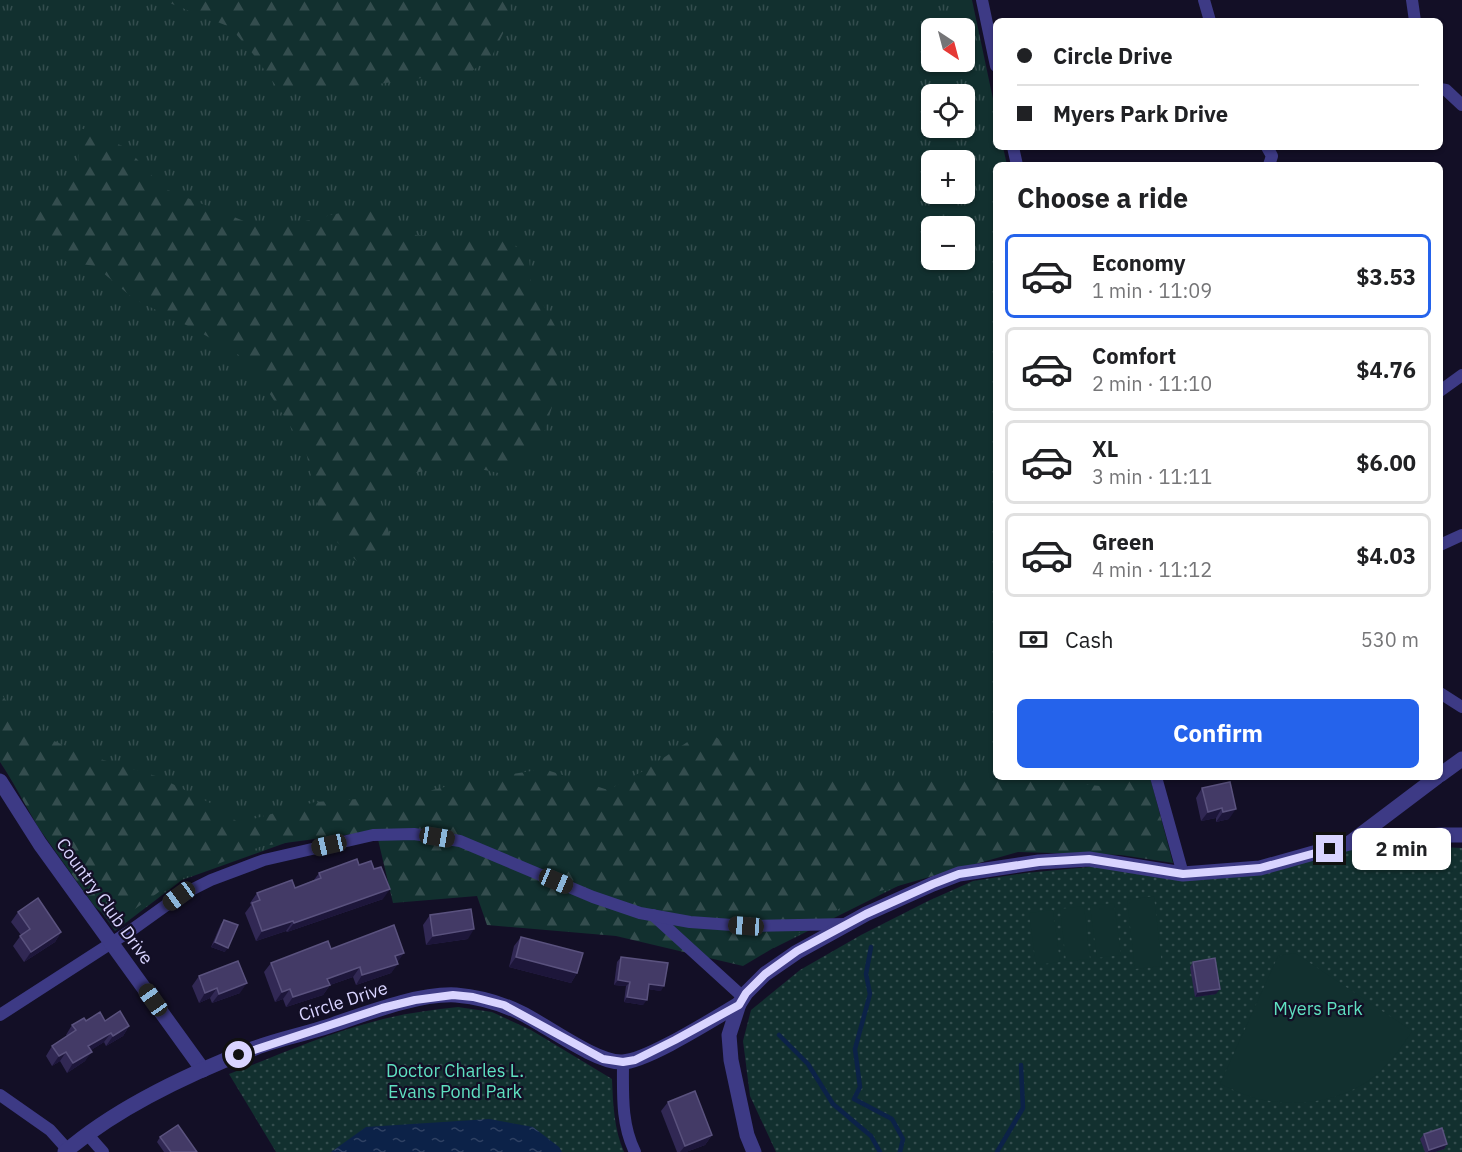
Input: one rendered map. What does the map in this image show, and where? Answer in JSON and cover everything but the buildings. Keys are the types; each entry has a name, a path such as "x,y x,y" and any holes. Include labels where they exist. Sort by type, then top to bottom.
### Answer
{"street":[{"path":"982,0 993,52"},
{"path":"1204,0 1209,18"},
{"path":"1412,0 1415,18"},
{"path":"1443,88 1462,105"},
{"path":"1443,389 1462,375"},
{"path":"1443,544 1462,535"},
{"path":"1443,695 1462,707"},
{"path":"1443,773 1462,759"},
{"path":"1157,780 1183,874"},
{"path":"1349,843 1434,780"},
{"name":"Country Club Drive","path":"0,781 40,844 203,1070"},
{"path":"0,1015 179,896 211,880 264,860 373,835 414,834 460,841 593,897 652,915 746,926 848,924"},
{"path":"635,1152 626,1126 623,1103 623,1062 635,1060 675,1040 741,1001 765,974 797,951 848,924 959,874 1039,862 1089,859 1183,874 1260,868 1349,843 1462,835"},
{"path":"652,915 741,1001"},
{"name":"Circle Drive","path":"67,1151 134,1106 203,1070 257,1048 382,1008 415,1000 453,995 473,997 504,1005 603,1059 623,1062"},
{"path":"741,1001 729,1035 730,1060 747,1135 754,1152"},
{"path":"0,1095 50,1130 67,1151"},
{"path":"88,1135 103,1152"}],"green space":[{"path":"0,0 972,0 993,99 993,150 1004,150 1006,162 993,162 993,780 1144,780 1026,846 904,883 774,948 658,893 383,825 288,842 182,880 115,931 57,850 0,762"},
{"path":"162,0 510,0 511,17 492,56 472,71 371,85 279,90 230,27"},
{"path":"81,128 127,148 163,188 266,230 340,213 377,209 403,234 508,241 529,256 531,283 555,326 559,384 540,446 508,475 452,463 376,484 393,548 363,567 330,535 316,501 306,451 249,361 198,331 134,299 95,266 67,262 41,238 30,215 78,168"},
{"path":"0,693 31,731 84,754 159,777 212,804 239,823 315,802 413,795 468,781 544,769 608,790 645,770 692,739 716,737 748,761 766,782 854,776 964,781 1058,781 1108,787 1112,780 1151,780 1173,863 1121,855 1018,852 859,897 743,966 616,936 487,925 477,896 393,903 376,831 262,846 173,882 115,923 95,907 38,827 0,760"},
{"name":"Myers Park","path":"1421,846 1462,848 1462,1152 776,1152 750,1096 743,1041 751,1010 800,970 861,935 973,881 1025,873 1100,866 1165,877 1351,849"},
{"path":"1154,896 1162,966 1135,969 1127,900"},
{"path":"1114,903 1121,955 1097,958 1090,906"},
{"path":"1084,906 1090,959 1066,961 1060,909"},
{"path":"1053,910 1060,962 1036,965 1029,913"},
{"path":"1295,953 1412,1031 1392,1059 1377,1074 1351,1091 1337,1096 1306,1102 1274,1102 1249,1096 1220,1084 1278,956"},
{"name":"Doctor Charles L. Evans Pond Park","path":"458,1007 492,1012 531,1030 612,1079 616,1125 624,1152 276,1152 229,1074 354,1027 383,1019"}],"water":[{"path":"489,1119 533,1127 559,1147 562,1152 331,1152 366,1127"}],"waterway":[{"path":"871,947 866,974 870,994 855,1049 860,1087 854,1099 892,1119 903,1139 900,1152"},
{"path":"779,1035 808,1064 833,1104 871,1136 880,1152"},
{"path":"997,1152 1023,1108 1021,1065"}],"route":[{"path":"239,1055 382,1008 415,1000 453,995 473,997 504,1005 610,1062 635,1060 739,1005 746,993 765,974 797,951 866,914 959,874 1039,862 1089,859 1183,874 1260,868 1330,849"}]}
